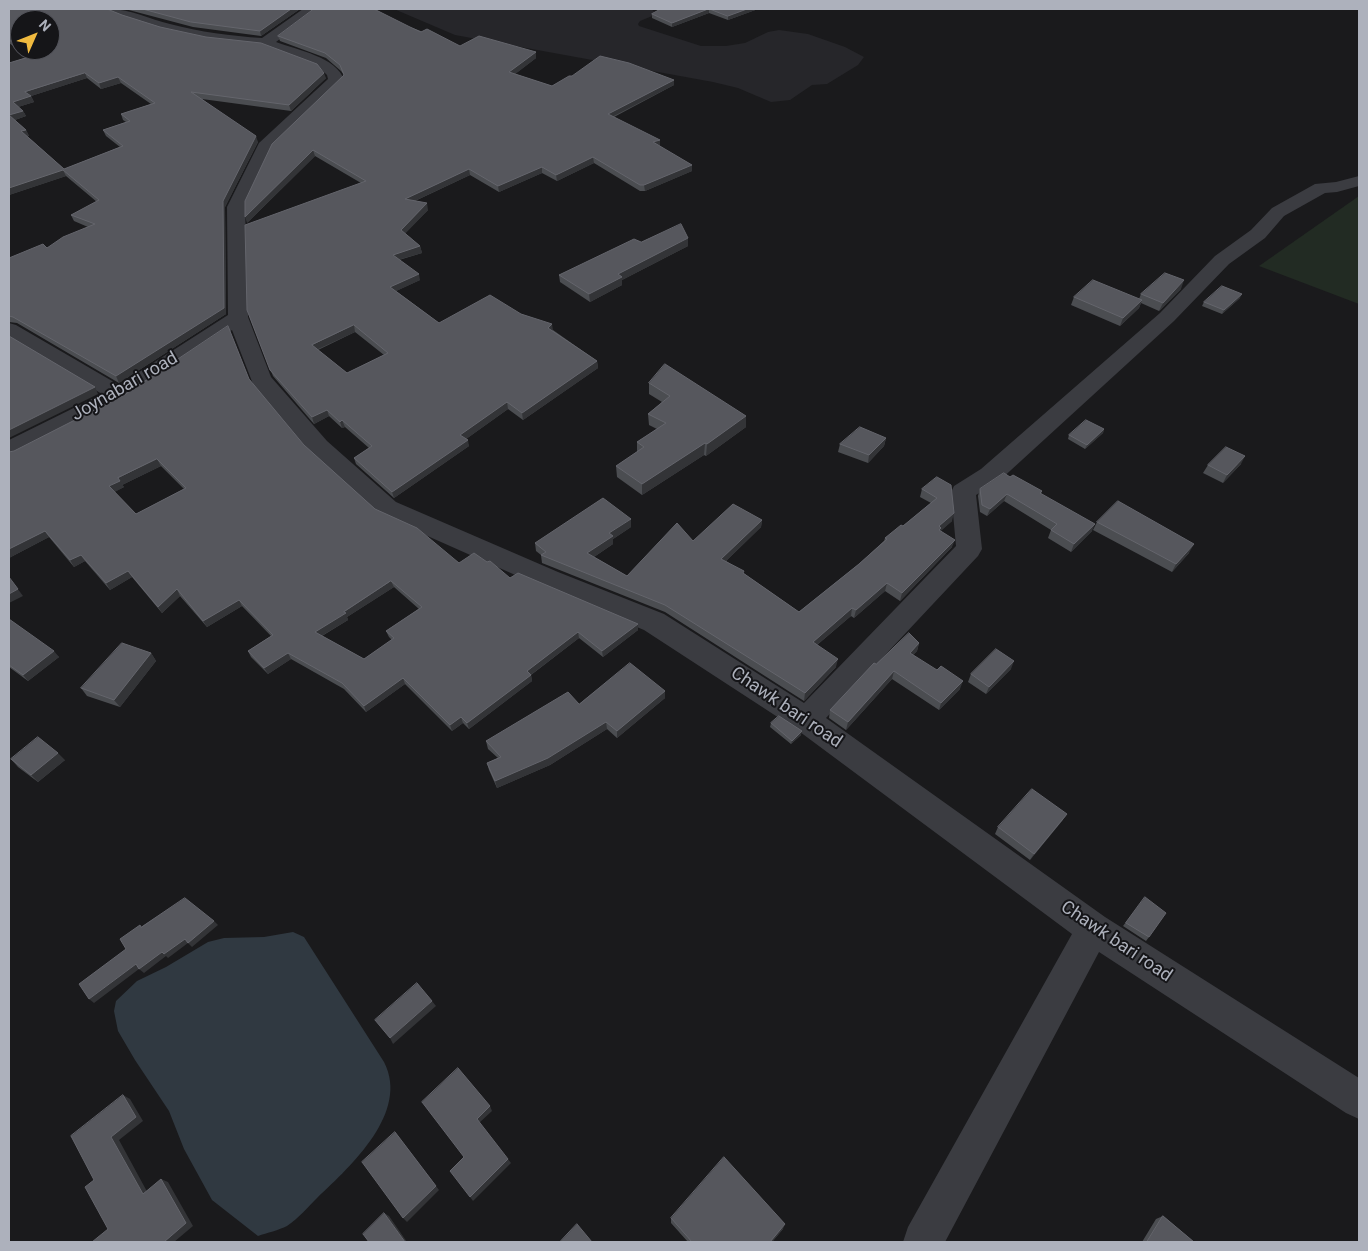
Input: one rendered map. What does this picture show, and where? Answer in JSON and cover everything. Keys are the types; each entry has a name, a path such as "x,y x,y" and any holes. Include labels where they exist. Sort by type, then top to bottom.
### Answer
{"street":[{"path":"114,9 124,14 188,32 265,43 312,9"},
{"name":"Chawk bari road","path":"265,43 325,65 334,73 336,80 265,147 236,207 238,317 261,379 318,447 388,508 549,579 654,622 806,720 1093,929 1359,1100"},
{"path":"806,720 969,549 963,492 990,475 1167,317 1222,260 1258,234 1278,212 1321,188 1337,187 1359,181"},
{"name":"Joynabari road","path":"9,450 119,395 238,317"},
{"path":"9,329 119,395"},
{"path":"923,1242 1093,929"}],"shaded area":[{"path":"394,9 651,9 657,14 640,21 639,26 701,46 726,46 745,43 768,32 779,30 808,34 845,47 864,57 858,65 827,84 812,85 790,100 771,102 738,88 713,82 455,35"},
{"path":"1359,196 1359,304 1259,266"},
{"path":"293,932 304,937 384,1062 390,1081 389,1100 383,1119 373,1137 346,1170 287,1226 258,1236 212,1200 184,1149 169,1111 118,1031 114,1011 116,1001 137,981 166,967 208,942 224,938 264,937"}],"building":[{"path":"9,9 107,9 160,27 206,37 261,43 317,64 324,73 289,105 191,92 256,136 223,201 224,308 116,376 9,316 9,258 43,244 47,248 63,237 95,224 71,215 99,200 63,170 9,188 9,115 9,63 19,60 60,60 60,10 10,10 10,32","holes":["85,73 99,83 118,77 155,103 121,114 130,121 103,130 123,146 64,169 21,131 26,130 9,115 23,111 13,102 31,96 25,92"]},
{"path":"143,9 291,9 260,31 191,22"},
{"path":"314,9 374,9 421,32 427,29 460,46 479,36 536,52 509,72 552,86 572,76 600,56 629,63 674,80 608,114 660,140 653,142 692,165 644,185 640,185 593,157 556,175 542,167 498,186 469,169 405,199 427,203 401,230 420,246 393,255 419,274 390,287 439,323 490,295 521,314 552,324 548,328 597,361 522,413 507,402 460,435 468,440 392,492 354,458 372,446 342,420 340,422 327,410 312,417 270,370 247,310 245,225 366,181 313,150 245,217 245,201 272,144 344,75 340,65 325,53 278,36","holes":["354,325 388,353 347,373 312,345"]},
{"path":"661,9 708,9 672,23 652,14"},
{"path":"710,9 747,9 728,16"},
{"path":"681,224 688,238 618,274 622,277 589,294 559,275 634,239 641,242"},
{"path":"1165,273 1184,280 1163,303 1141,294"},
{"path":"1093,280 1142,300 1123,318 1074,297"},
{"path":"1222,286 1242,294 1224,310 1204,302"},
{"path":"228,326 249,379 304,445 375,509 417,528 459,563 474,553 487,562 490,561 510,578 518,573 638,624 602,651 578,632 527,671 531,675 467,723 461,717 450,725 403,678 364,706 342,683 288,653 264,668 248,651 273,635 239,600 203,621 177,589 158,607 128,571 106,583 81,555 70,560 45,531 9,549 9,452 124,395","holes":["157,459 186,488 136,514 109,486 120,481 118,478","391,581 422,607 386,631 394,638 364,659 315,632"]},
{"path":"9,336 95,387 9,430"},
{"path":"665,364 746,416 707,444 705,443 642,484 616,466 644,447 637,442 666,423 648,414 670,396 649,383"},
{"path":"1086,420 1104,429 1087,445 1069,435"},
{"path":"860,427 886,438 869,455 840,444"},
{"path":"1226,447 1245,456 1227,475 1208,465"},
{"path":"1004,473 1010,477 1013,475 1042,491 1040,493 1095,524 1074,544 1051,530 1057,524 1007,494 990,509 982,505 980,489"},
{"path":"937,477 951,485 954,513 939,526 941,528 939,530 955,540 902,593 887,583 856,610 852,608 813,642 838,659 805,693 665,605 541,555 546,552 535,543 603,498 631,519 609,533 613,536 587,553 627,576 677,523 693,541 733,504 762,520 721,559 744,571 743,573 799,612 859,564 887,539 885,538 937,498 922,489"},
{"path":"1118,501 1194,544 1176,564 1097,522"},
{"path":"9,577 18,589 9,594"},
{"path":"9,619 54,651 23,675 9,665"},
{"path":"909,633 919,643 910,653 937,670 941,666 963,681 941,703 894,671 848,722 830,710 874,663 876,664"},
{"path":"122,643 151,653 114,700 81,688"},
{"path":"996,649 1014,661 989,687 971,674"},
{"path":"630,663 665,691 617,731 606,722 548,758 495,781 487,763 501,757 486,741 568,692 579,704"},
{"path":"779,716 802,731 792,741 771,723"},
{"path":"38,737 58,753 31,775 11,759"},
{"path":"1032,789 1067,814 1034,854 998,827"},
{"path":"1145,897 1166,913 1149,937 1126,923"},
{"path":"185,898 214,921 188,943 185,939 164,954 162,952 139,969 136,964 89,999 79,984 126,949 120,939"},
{"path":"417,983 432,1001 390,1038 375,1020"},
{"path":"458,1068 490,1106 477,1119 508,1159 470,1197 450,1171 464,1157 422,1102"},
{"path":"123,1095 136,1117 111,1137 143,1194 161,1179 186,1223 164,1242 92,1242 108,1229 85,1187 94,1180 71,1136"},
{"path":"395,1132 436,1186 403,1218 362,1162"},
{"path":"724,1157 785,1224 770,1242 692,1242 671,1218"},
{"path":"384,1213 405,1242 369,1242 363,1234"},
{"path":"1163,1216 1194,1242 1147,1242"},
{"path":"577,1224 592,1242 560,1242"}]}
